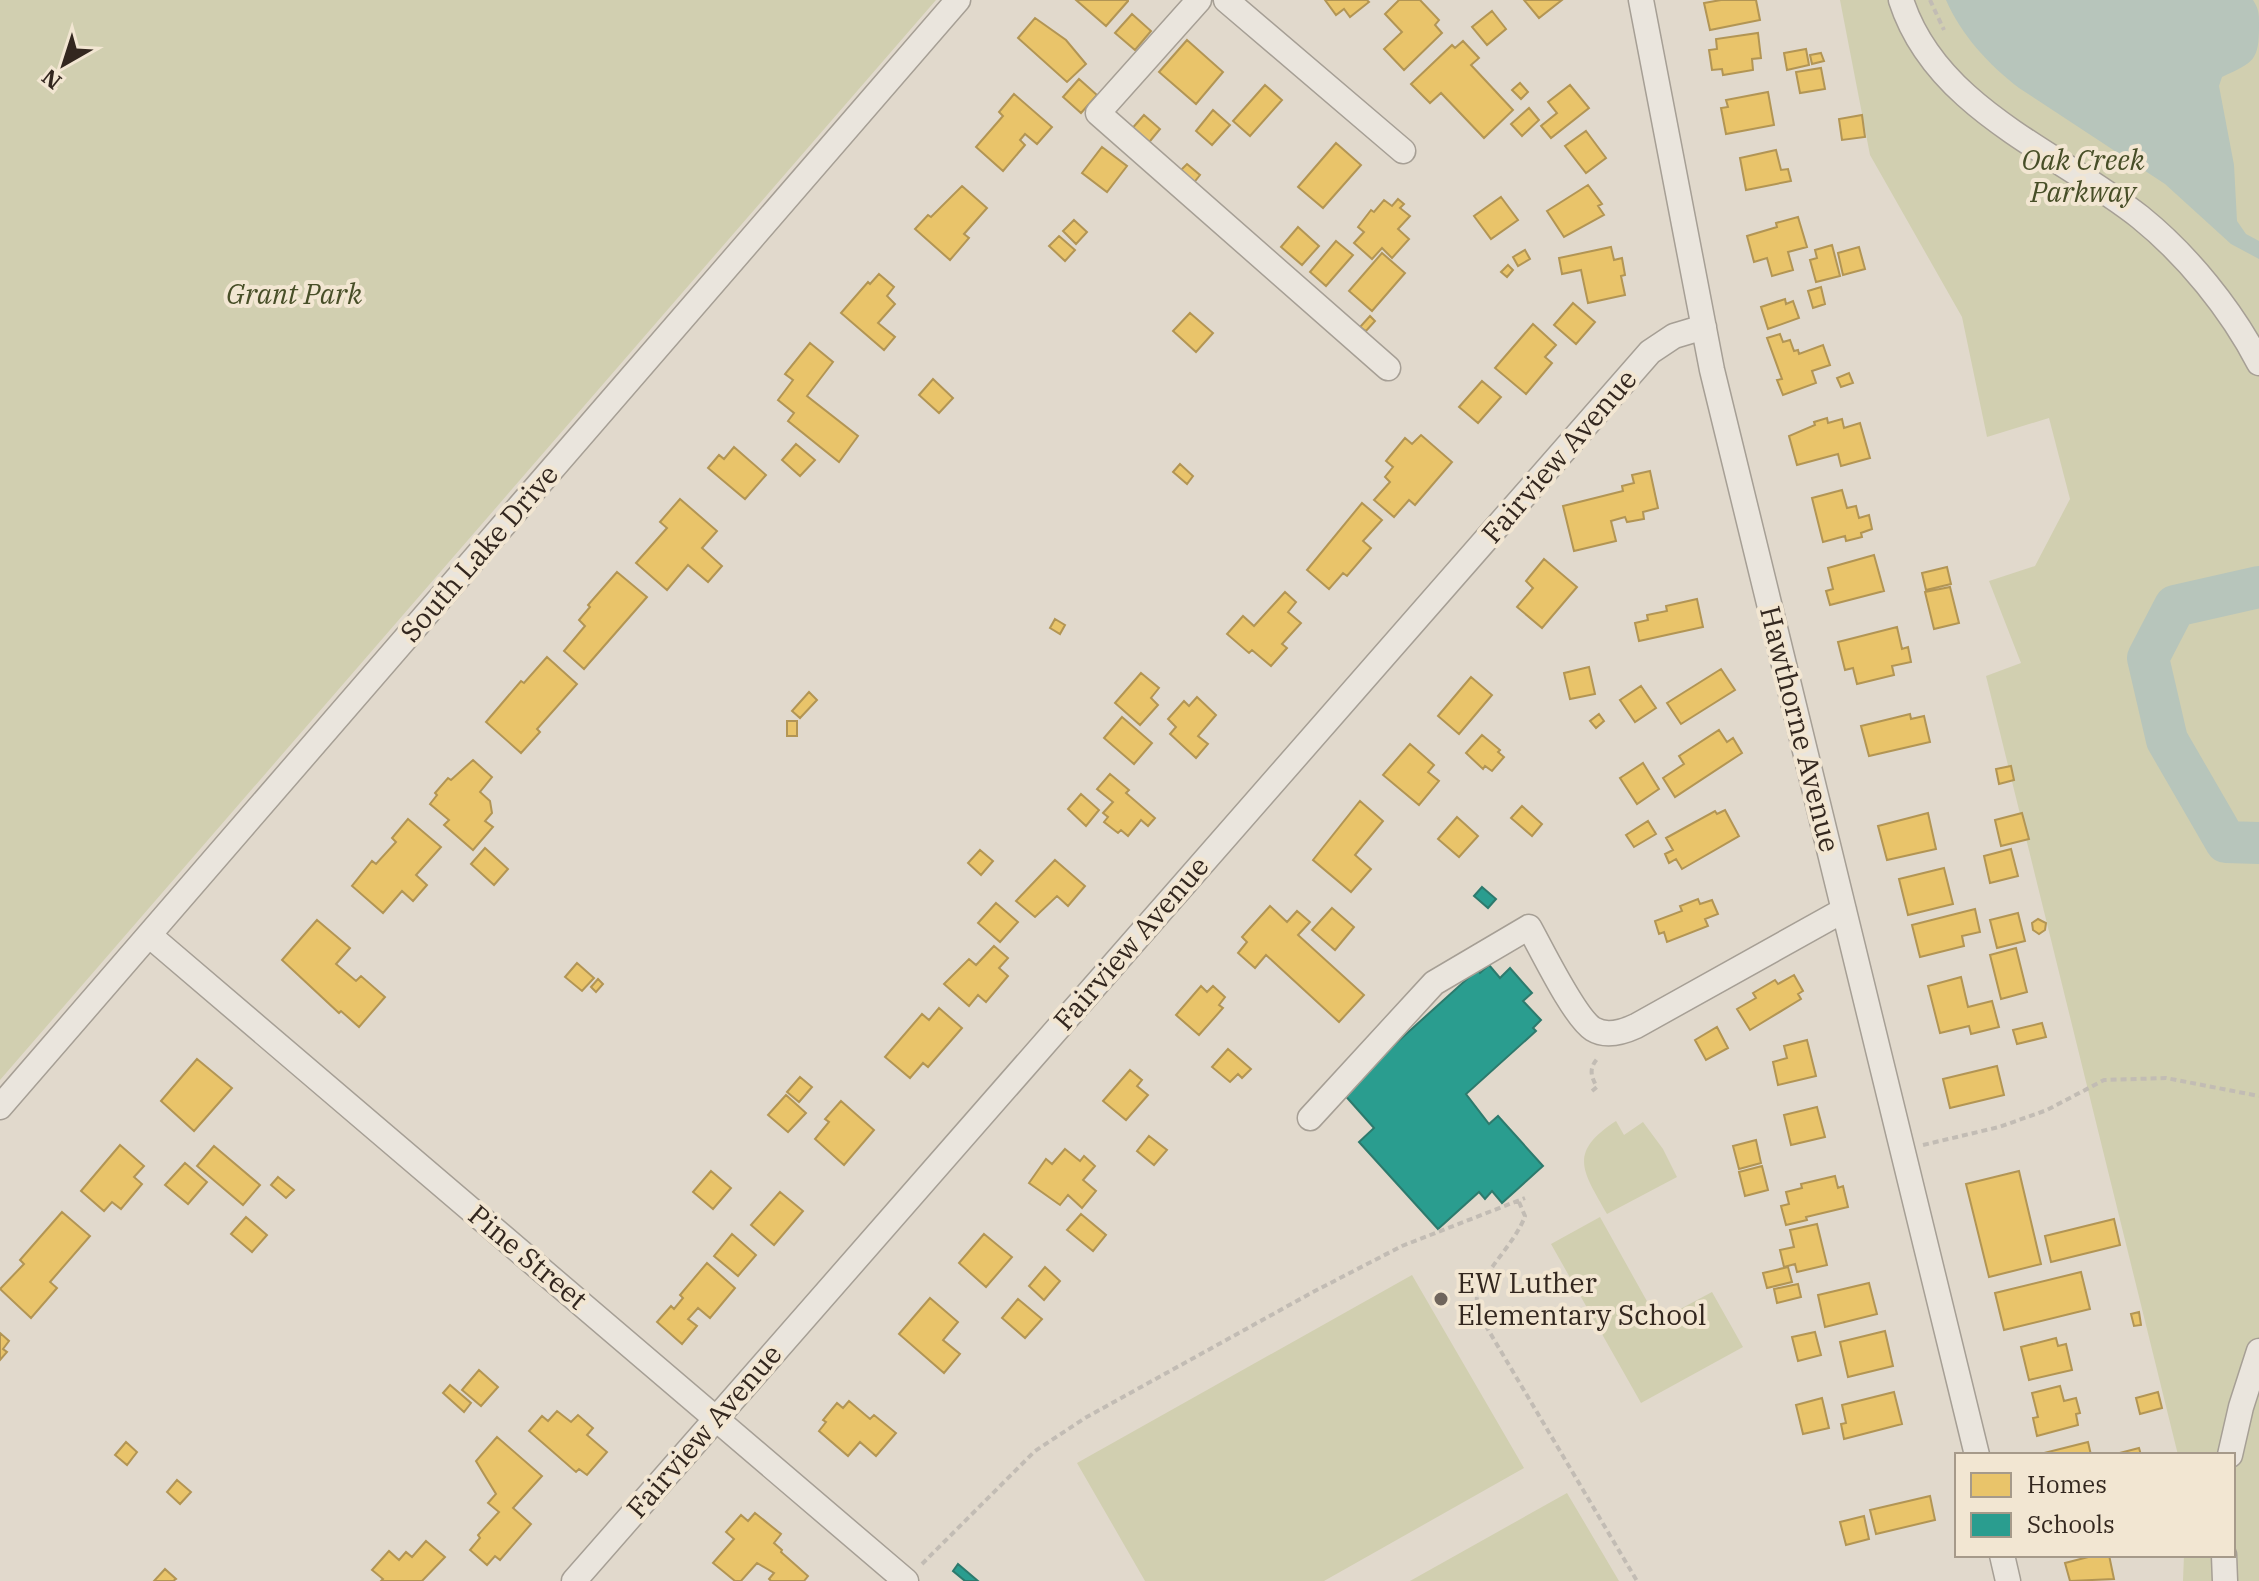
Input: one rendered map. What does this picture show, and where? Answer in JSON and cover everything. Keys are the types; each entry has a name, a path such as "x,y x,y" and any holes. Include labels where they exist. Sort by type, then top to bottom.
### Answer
{"street":[{"name":"South Lake Drive","path":"0,1107 958,0"},
{"path":"1199,0 1098,113 1388,368"},
{"path":"1226,0 1403,151"},
{"name":"Hawthorne Avenue","path":"1641,0 1704,327 1977,1453"},
{"path":"1901,0 1917,37 1949,79 1991,115 2141,218 2196,273 2225,310 2259,363"},
{"name":"Fairview Avenue","path":"574,1581 1650,352 1674,336 1704,327"},
{"path":"1310,1118 1434,983 1529,927 1580,1015 1594,1029 1607,1033 1623,1032 1636,1026 1844,910"},
{"name":"Pine Street","path":"149,935 716,1417 913,1573"},
{"path":"2230,1453 2259,1351"},
{"path":"2224,1557 2225,1581"}],"path":[{"path":"1920,1146 1999,1127 2047,1110 2104,1080 2166,1078 2259,1096"},
{"path":"913,1573 1035,1451 1085,1418 1402,1246 1525,1198"},
{"path":"1519,1201 1525,1216 1520,1232 1484,1282 1477,1299 1480,1316 1637,1581"}],"green space":[{"name":"Grant Park","path":"0,0 936,0 0,1080"},
{"name":"Oak Creek Parkway","path":"1840,0 2259,0 2259,1581 2183,1581 2184,1557 2235,1557 2235,1453 2178,1453 1986,676 2021,663 1989,581 2035,566 2070,499 2049,418 1987,437 1962,317 1870,155"},
{"path":"1616,1121 1624,1135 1643,1122 1663,1149 1677,1177 1607,1214 1591,1186 1584,1163 1591,1143"},
{"path":"1600,1217 1658,1321 1712,1292 1743,1347 1641,1403 1551,1244"},
{"path":"1412,1275 1524,1468 1324,1581 1145,1581 1077,1463"},
{"path":"1567,1493 1619,1581 1410,1581"}],"shaded area":[{"path":"1946,0 2253,0 2259,18 2256,53 2241,68 2222,77 2219,86 2234,165 2237,221 2246,234 2259,241 2259,259 2231,244 2165,184 2008,79 1968,37"}],"building: Homes":[{"path":"1076,0 1128,0 1128,1 1106,26"},
{"path":"1325,0 1369,2 1350,17 1344,9 1336,15"},
{"path":"1399,0 1420,0 1439,20 1435,25 1442,33 1404,70 1384,49 1402,32 1385,14"},
{"path":"1524,0 1562,0 1539,18"},
{"path":"1756,0 1760,20 1710,30 1704,3"},
{"path":"1492,11 1506,29 1487,45 1472,27"},
{"path":"1132,14 1151,31 1135,50 1115,33"},
{"path":"1035,18 1066,40 1086,64 1067,82 1018,38"},
{"path":"1758,33 1761,58 1752,59 1753,70 1723,75 1722,69 1712,70 1709,50 1717,49 1716,39"},
{"path":"1187,40 1223,72 1196,104 1159,72"},
{"path":"1463,41 1479,58 1471,65 1513,110 1484,138 1441,93 1430,103 1411,84 1452,45 1455,48"},
{"path":"1806,49 1809,65 1787,70 1784,53"},
{"path":"1821,53 1824,61 1812,64 1810,55"},
{"path":"1821,68 1825,89 1800,93 1796,72"},
{"path":"1079,79 1097,95 1081,113 1063,97"},
{"path":"1520,83 1528,92 1521,99 1512,90"},
{"path":"1265,85 1282,100 1250,136 1233,121"},
{"path":"1570,85 1589,108 1551,138 1541,126 1557,113 1548,102"},
{"path":"1768,92 1774,125 1726,134 1721,108 1728,107 1726,100"},
{"path":"1014,94 1052,127 1037,144 1025,134 1020,140 1025,145 1003,171 976,147 1003,116 999,112"},
{"path":"1529,108 1539,120 1522,136 1511,124"},
{"path":"1213,110 1230,125 1212,145 1196,131"},
{"path":"1144,115 1160,129 1146,146 1129,132"},
{"path":"1862,115 1865,137 1842,140 1839,119"},
{"path":"1586,131 1606,158 1586,173 1565,146"},
{"path":"1336,143 1361,165 1323,208 1298,187"},
{"path":"1102,147 1127,166 1107,192 1082,173"},
{"path":"1776,150 1781,170 1788,169 1791,181 1746,190 1740,158"},
{"path":"1187,164 1200,175 1192,185 1178,173"},
{"path":"1588,185 1602,204 1598,206 1604,215 1564,237 1547,211"},
{"path":"962,186 987,208 964,234 969,238 950,260 915,229"},
{"path":"1501,197 1518,220 1491,239 1474,216"},
{"path":"1398,199 1404,204 1400,208 1410,216 1398,229 1409,239 1392,258 1382,248 1372,259 1354,243 1364,232 1358,227 1371,210 1374,212 1384,200 1392,206"},
{"path":"1798,217 1807,247 1788,252 1793,270 1772,276 1767,258 1754,262 1747,236"},
{"path":"1074,220 1087,232 1076,244 1063,231"},
{"path":"1298,227 1319,246 1302,265 1281,247"},
{"path":"1059,236 1075,250 1065,261 1049,246"},
{"path":"1336,241 1353,255 1326,286 1310,272"},
{"path":"1832,245 1840,276 1816,282 1810,260 1817,258 1815,250"},
{"path":"1611,247 1614,260 1622,258 1625,275 1621,276 1625,295 1588,303 1581,270 1562,274 1559,258"},
{"path":"1859,247 1865,269 1843,275 1838,253"},
{"path":"1525,250 1530,259 1518,266 1513,257"},
{"path":"1382,253 1405,273 1372,311 1349,291"},
{"path":"1508,265 1513,270 1507,277 1501,272"},
{"path":"879,274 894,287 887,296 895,304 878,323 895,337 884,350 841,313"},
{"path":"1821,287 1825,304 1813,308 1808,291"},
{"path":"1785,299 1786,304 1793,301 1799,318 1768,329 1761,307"},
{"path":"1573,303 1595,322 1576,344 1554,325"},
{"path":"1190,313 1213,333 1196,352 1173,331"},
{"path":"1370,316 1375,321 1366,331 1360,327"},
{"path":"1533,324 1556,345 1545,357 1552,363 1526,394 1495,368"},
{"path":"1780,334 1783,342 1790,340 1794,351 1798,350 1799,354 1823,345 1830,365 1812,371 1816,383 1783,395 1777,380 1782,379 1767,338"},
{"path":"810,343 833,362 807,396 858,436 839,462 788,421 794,413 778,400 793,380 785,374"},
{"path":"1849,373 1853,383 1841,387 1837,378"},
{"path":"933,379 953,398 939,413 919,395"},
{"path":"1482,381 1501,397 1478,423 1459,407"},
{"path":"1827,418 1828,423 1842,419 1844,428 1860,423 1870,458 1841,466 1838,454 1797,465 1789,436"},
{"path":"1421,435 1452,462 1415,505 1409,500 1394,517 1374,500 1390,482 1385,477 1393,467 1386,461 1405,438 1412,444"},
{"path":"796,444 815,460 800,476 782,460"},
{"path":"734,447 766,475 745,499 708,468 719,455 724,459"},
{"path":"1180,464 1193,476 1187,484 1173,472"},
{"path":"1650,471 1658,508 1643,512 1644,519 1627,522 1625,517 1611,521 1616,541 1574,551 1563,506 1623,491 1622,486 1634,483 1632,475"},
{"path":"1842,490 1847,508 1856,506 1859,518 1869,515 1872,529 1861,533 1862,537 1846,541 1845,536 1823,542 1812,498"},
{"path":"680,499 717,531 702,548 722,566 708,582 688,565 667,590 636,563 667,528 660,522"},
{"path":"1362,503 1382,520 1363,541 1371,548 1347,576 1343,573 1329,589 1307,570"},
{"path":"1874,555 1884,591 1830,605 1826,591 1833,589 1828,568"},
{"path":"1544,559 1577,587 1542,628 1517,607 1533,588 1526,581"},
{"path":"1947,567 1951,584 1926,590 1922,573"},
{"path":"617,572 647,597 584,669 564,651 585,626 579,620 590,607 588,605"},
{"path":"1950,587 1959,623 1934,629 1925,592"},
{"path":"1285,592 1296,602 1288,612 1301,623 1282,644 1287,648 1271,666 1252,650 1249,653 1227,634 1243,616 1254,626"},
{"path":"1697,599 1703,627 1639,641 1635,623 1648,620 1647,615 1667,611 1666,606"},
{"path":"1055,619 1065,625 1060,634 1050,628"},
{"path":"1897,627 1902,649 1908,647 1911,662 1892,666 1894,675 1857,684 1853,668 1845,670 1838,642"},
{"path":"547,657 577,684 537,729 540,732 521,753 486,722 521,681 524,683"},
{"path":"1589,667 1595,694 1570,699 1564,673"},
{"path":"1721,669 1735,690 1681,724 1667,703"},
{"path":"1141,673 1159,688 1151,698 1158,705 1140,725 1115,703"},
{"path":"1471,677 1492,695 1459,734 1438,716"},
{"path":"1641,686 1656,708 1635,722 1620,700"},
{"path":"809,692 817,700 800,718 792,711"},
{"path":"1197,697 1216,715 1198,736 1208,744 1196,758 1170,734 1176,727 1168,719 1184,701 1189,706"},
{"path":"1599,714 1604,721 1596,728 1590,721"},
{"path":"1910,714 1911,719 1924,716 1930,742 1869,756 1861,726"},
{"path":"1122,717 1152,743 1134,764 1104,738"},
{"path":"787,721 797,721 797,736 787,736"},
{"path":"1719,730 1727,742 1733,738 1742,753 1675,797 1663,778 1684,764 1679,756"},
{"path":"1482,735 1504,757 1492,771 1485,766 1483,769 1466,753"},
{"path":"1410,744 1434,765 1428,772 1439,781 1419,805 1383,775"},
{"path":"473,760 492,777 480,792 490,801 492,813 485,821 493,827 473,850 444,825 449,820 430,804 448,778 451,780"},
{"path":"1643,763 1659,789 1637,804 1620,778"},
{"path":"2011,766 2014,780 1999,784 1996,769"},
{"path":"1110,774 1155,818 1148,826 1141,820 1128,836 1121,830 1118,833 1104,822 1108,817 1103,813 1113,802 1097,789"},
{"path":"1081,794 1099,810 1086,826 1068,809"},
{"path":"1360,801 1383,821 1355,855 1371,869 1351,892 1313,860"},
{"path":"1522,806 1542,824 1532,836 1511,818"},
{"path":"1725,810 1739,836 1682,869 1676,859 1669,863 1665,854 1673,850 1666,838 1715,811 1717,814"},
{"path":"1928,813 1936,849 1887,860 1878,826"},
{"path":"2022,813 2029,839 2001,846 1995,820"},
{"path":"1457,817 1478,836 1459,857 1438,839"},
{"path":"408,819 441,847 416,875 427,885 413,901 402,891 383,913 352,886 372,861 376,864 396,842 392,838"},
{"path":"1648,821 1656,834 1634,847 1626,835"},
{"path":"485,848 508,869 494,885 471,864"},
{"path":"2011,849 2018,876 1990,883 1984,856"},
{"path":"980,850 993,861 981,875 968,863"},
{"path":"1055,860 1085,886 1068,906 1057,896 1035,917 1016,901"},
{"path":"1944,868 1953,904 1908,915 1899,879"},
{"path":"1698,899 1700,904 1712,900 1718,914 1705,919 1708,926 1667,942 1664,932 1659,934 1655,921 1682,911 1680,906"},
{"path":"996,903 1018,922 1000,942 978,923"},
{"path":"1270,906 1287,922 1297,911 1310,922 1298,935 1364,995 1339,1022 1266,955 1255,968 1238,953 1247,942 1242,937"},
{"path":"1332,908 1354,927 1335,950 1312,930"},
{"path":"1975,909 1980,932 1962,936 1964,946 1920,957 1912,925"},
{"path":"2018,913 2025,941 1997,948 1990,920"},
{"path":"2038,919 2046,923 2045,930 2039,934 2033,930 2032,923"},
{"path":"317,920 350,948 336,964 356,981 361,976 385,997 359,1027 341,1011 339,1013 282,960"},
{"path":"994,946 1008,958 999,968 1008,976 986,1002 978,995 969,1006 944,984 969,959 976,965"},
{"path":"2016,948 2027,992 2001,999 1990,955"},
{"path":"577,963 594,978 582,991 565,977"},
{"path":"1794,975 1803,991 1798,994 1801,999 1750,1030 1737,1009 1756,998 1753,993 1775,980 1778,984"},
{"path":"1961,977 1968,1007 1992,1001 1999,1027 1971,1034 1969,1026 1940,1033 1928,986"},
{"path":"598,979 603,984 596,992 591,987"},
{"path":"1201,986 1207,992 1213,986 1225,997 1219,1005 1223,1008 1199,1035 1176,1015"},
{"path":"939,1008 962,1028 928,1067 923,1063 910,1078 885,1057 922,1014 929,1020"},
{"path":"2042,1023 2046,1037 2017,1044 2013,1030"},
{"path":"1717,1027 1728,1048 1706,1060 1695,1040"},
{"path":"1807,1040 1816,1076 1778,1085 1773,1062 1787,1058 1784,1046"},
{"path":"1228,1049 1251,1069 1242,1078 1238,1074 1230,1082 1212,1067"},
{"path":"197,1059 232,1088 194,1131 161,1101"},
{"path":"1997,1066 2004,1095 1950,1108 1943,1079"},
{"path":"1130,1070 1142,1080 1137,1086 1148,1095 1126,1120 1103,1101"},
{"path":"800,1077 812,1087 799,1102 787,1092"},
{"path":"786,1095 806,1113 788,1132 768,1115"},
{"path":"841,1101 874,1130 844,1165 815,1139 829,1122 825,1119"},
{"path":"1817,1107 1825,1137 1791,1145 1784,1115"},
{"path":"1149,1136 1167,1150 1154,1165 1137,1151"},
{"path":"1756,1140 1761,1163 1739,1169 1733,1146"},
{"path":"120,1145 144,1166 134,1177 142,1184 121,1209 112,1202 104,1211 81,1191"},
{"path":"214,1146 260,1185 243,1205 197,1166"},
{"path":"1065,1149 1080,1161 1084,1156 1095,1166 1083,1180 1096,1191 1082,1208 1068,1195 1060,1205 1029,1183 1046,1159 1052,1164"},
{"path":"185,1163 207,1182 188,1204 165,1185"},
{"path":"1762,1166 1768,1190 1745,1196 1739,1172"},
{"path":"711,1171 731,1188 713,1209 693,1192"},
{"path":"2019,1171 2041,1264 1989,1277 1966,1184"},
{"path":"1835,1176 1838,1188 1843,1186 1848,1207 1786,1225 1781,1206 1789,1204 1786,1192 1802,1188 1801,1184"},
{"path":"278,1177 294,1190 286,1198 271,1185"},
{"path":"780,1192 803,1211 774,1245 751,1225"},
{"path":"62,1212 90,1236 50,1282 57,1288 31,1318 0,1289 24,1264 20,1260"},
{"path":"1081,1214 1106,1235 1093,1251 1067,1230"},
{"path":"246,1217 267,1235 252,1252 231,1234"},
{"path":"2114,1219 2120,1245 2051,1262 2045,1236"},
{"path":"1817,1224 1827,1265 1797,1272 1795,1264 1784,1267 1780,1250 1794,1247 1790,1230"},
{"path":"732,1234 756,1255 738,1276 714,1256"},
{"path":"984,1234 1012,1257 986,1287 959,1263"},
{"path":"707,1263 735,1288 710,1318 698,1308 688,1319 697,1326 682,1344 657,1322 671,1306 674,1309 683,1298 680,1295"},
{"path":"1045,1267 1060,1281 1044,1300 1029,1286"},
{"path":"1788,1267 1792,1282 1767,1288 1763,1273"},
{"path":"2081,1272 2090,1309 2004,1330 1995,1293"},
{"path":"1869,1283 1877,1314 1825,1327 1818,1295"},
{"path":"1798,1284 1801,1297 1777,1303 1774,1289"},
{"path":"930,1298 958,1322 943,1340 960,1354 944,1373 899,1334"},
{"path":"1018,1299 1042,1319 1025,1338 1002,1318"},
{"path":"2139,1312 2141,1325 2134,1326 2131,1314"},
{"path":"1885,1331 1893,1366 1848,1377 1840,1342"},
{"path":"1815,1332 1821,1355 1798,1361 1792,1337"},
{"path":"0,1333 9,1341 3,1349 7,1352 0,1360"},
{"path":"2056,1338 2058,1346 2066,1344 2072,1370 2029,1380 2021,1347"},
{"path":"479,1370 498,1387 481,1406 462,1390"},
{"path":"450,1385 471,1403 464,1412 443,1393"},
{"path":"2060,1386 2064,1401 2076,1398 2080,1413 2076,1414 2078,1425 2037,1436 2033,1418 2038,1417 2032,1393"},
{"path":"1894,1392 1902,1424 1844,1439 1841,1424 1846,1423 1842,1405"},
{"path":"2158,1392 2162,1408 2140,1414 2136,1398"},
{"path":"1822,1398 1829,1428 1803,1434 1796,1405"},
{"path":"849,1401 870,1419 874,1415 896,1433 876,1456 860,1442 848,1456 819,1431 826,1422 823,1420 837,1403 843,1408"},
{"path":"557,1411 571,1422 578,1415 593,1428 587,1435 607,1452 587,1475 579,1469 576,1472 529,1431 542,1416 548,1421"},
{"path":"497,1437 542,1476 513,1508 531,1524 500,1560 495,1556 487,1565 470,1550 480,1538 478,1535 499,1512 488,1503 496,1494 476,1461"},
{"path":"126,1442 137,1452 127,1465 115,1455"},
{"path":"2088,1442 2091,1453 2044,1453"},
{"path":"2139,1448 2140,1453 2120,1453"},
{"path":"177,1480 191,1492 180,1504 167,1492"},
{"path":"1930,1496 1935,1520 1876,1534 1870,1510"},
{"path":"755,1513 781,1534 774,1543 808,1576 804,1581 771,1581 769,1579 774,1573 757,1563 741,1581 735,1581 713,1563 734,1539 726,1532 741,1515 748,1521"},
{"path":"1864,1516 1869,1539 1846,1545 1840,1522"},
{"path":"426,1541 445,1557 422,1581 381,1581 383,1579 372,1570 389,1551 399,1560 406,1552 412,1557"},
{"path":"2088,1557 2109,1557 2114,1579 2070,1581 2065,1563"},
{"path":"165,1569 176,1579 154,1581"}],"building: Schools":[{"path":"1482,887 1496,899 1488,908 1474,896"},
{"path":"1489,965 1500,978 1510,968 1532,993 1523,1001 1541,1020 1533,1028 1536,1031 1466,1094 1489,1124 1498,1116 1543,1166 1502,1203 1492,1191 1485,1199 1479,1192 1438,1229 1359,1142 1374,1128 1342,1092 1478,969 1480,973"},
{"path":"958,1564 978,1581 965,1581 953,1571"}],"waterway":[{"path":"2259,587 2175,606 2148,658 2167,740 2226,842 2259,843"}],"place":[{"name":"EW Luther Elementary School","path":"1441,1299"}]}
